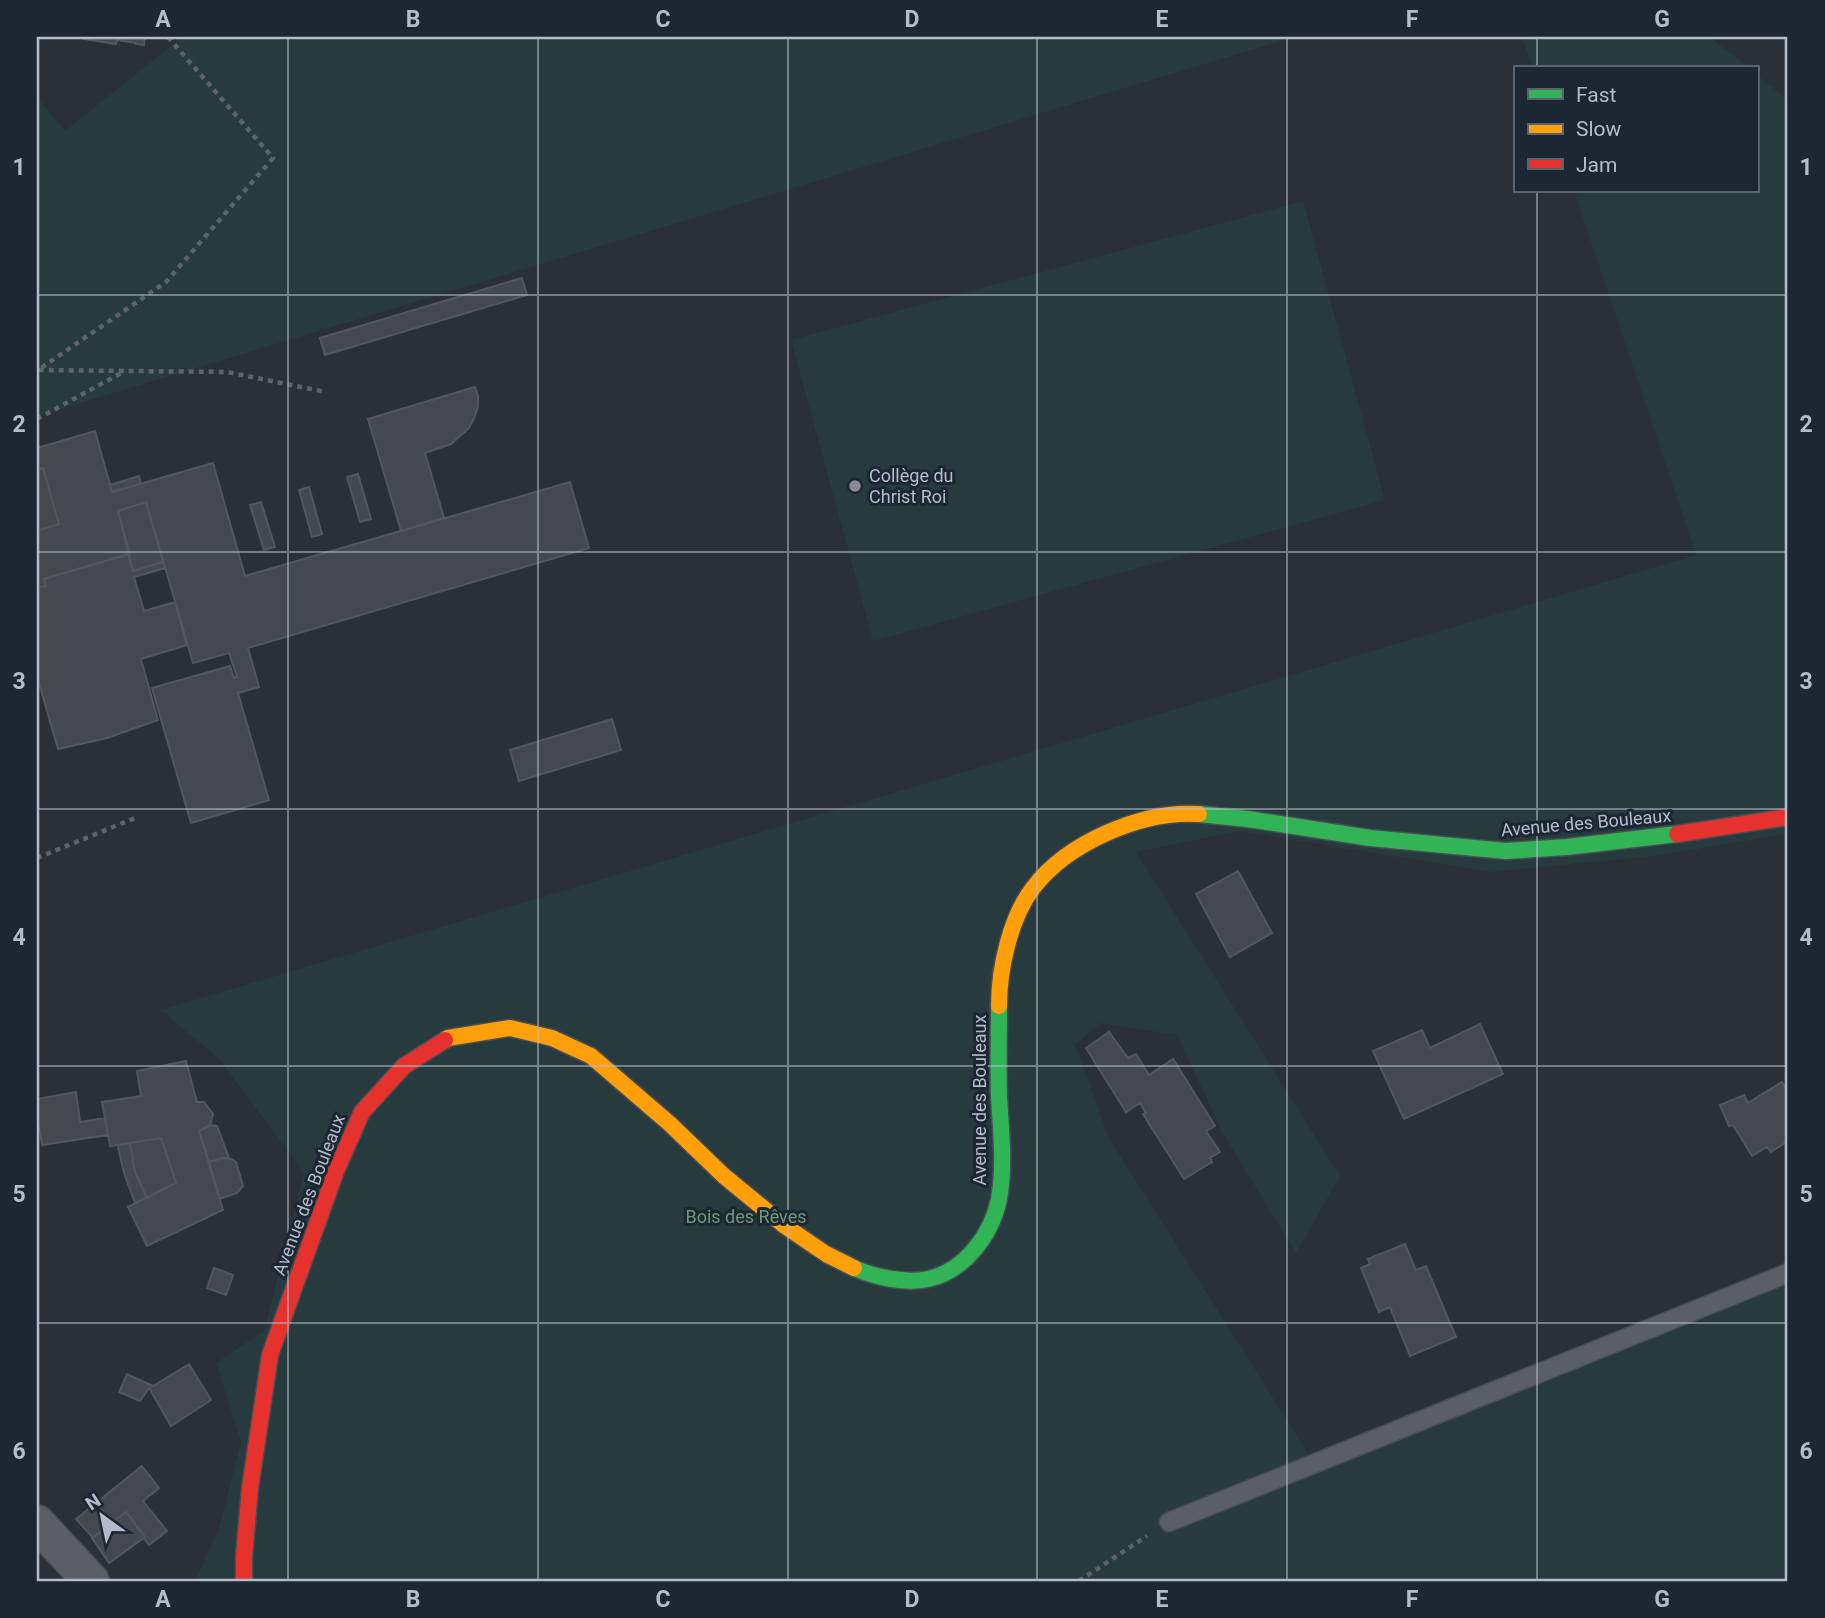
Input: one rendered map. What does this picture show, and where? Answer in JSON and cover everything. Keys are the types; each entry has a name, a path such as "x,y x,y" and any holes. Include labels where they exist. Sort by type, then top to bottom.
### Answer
{"street":[{"name":"Avenue des Bouleaux","path":"244,1581 250,1488 270,1355 336,1171 362,1112 404,1066 448,1038 510,1028 552,1038 591,1055 670,1124 724,1176 785,1227 826,1254 857,1270 902,1280 928,1279 952,1269 973,1252 988,1231 999,1200 1002,1164 999,1001 1003,960 1014,923 1032,889 1057,863 1102,834 1158,817 1194,814 1248,819 1382,839 1506,851 1649,838 1788,817"},
{"path":"37,1523 91,1581"}],"lane":[{"path":"1169,1522 1788,1273"}],"path":[{"path":"37,370 166,282 273,158 168,37"},
{"path":"37,370 227,372 326,392"},
{"path":"37,419 126,370"},
{"path":"37,858 135,818"},
{"path":"1079,1581 1169,1522"}],"green space":[{"path":"182,37 1294,37 37,416 37,97 65,131"},
{"path":"1522,37 1710,37 1746,66 1532,66"},
{"name":"Bois des Rêves","path":"1758,76 1788,101 1788,834 1656,856 1490,872 1240,831 1136,852 1340,1176 1296,1253 1221,1130 1177,1035 1101,1023 1075,1045 1109,1138 1309,1455 1788,1261 1788,1581 195,1581 219,1529 241,1442 216,1363 264,1331 304,1173 220,1060 161,1010 1696,555 1574,192 1758,192"},
{"path":"1303,201 1385,500 873,641 791,340"}],"building":[{"path":"84,37 145,37 144,45 117,40 116,44"},
{"path":"522,278 527,295 325,355 320,338"},
{"path":"475,387 478,406 469,428 451,444 425,453 444,518 401,531 368,419"},
{"path":"95,431 112,492 213,463 245,576 570,482 589,548 248,648 259,687 238,693 269,800 191,823 152,688 230,666 234,678 237,677 229,653 193,663 146,502 118,511 130,554 44,579 46,586 37,588 37,531 59,524 43,468 37,470 37,448"},
{"path":"43,468 59,524 37,531 37,470"},
{"path":"358,474 371,519 360,522 347,477"},
{"path":"139,476 141,484 112,492 110,485"},
{"path":"309,487 322,534 312,537 299,490"},
{"path":"146,502 163,562 133,571 118,511"},
{"path":"261,502 275,547 264,550 250,505"},
{"path":"128,554 133,571 163,562 165,568 134,577 144,611 175,602 187,645 141,659 158,720 107,738 58,749 37,676 37,588 46,586 44,579"},
{"path":"612,719 621,750 519,781 510,750"},
{"path":"1238,871 1272,933 1230,957 1196,894"},
{"path":"1480,1024 1503,1074 1404,1119 1373,1051 1422,1030 1430,1048"},
{"path":"1109,1032 1128,1058 1136,1054 1149,1075 1173,1059 1215,1126 1206,1131 1220,1152 1210,1158 1212,1162 1184,1179 1143,1114 1146,1113 1140,1103 1126,1112 1086,1048"},
{"path":"186,1061 197,1102 204,1102 213,1114 210,1125 199,1131 223,1210 147,1246 128,1207 176,1183 161,1138 110,1146 102,1102 141,1096 137,1071"},
{"path":"1782,1082 1788,1092 1788,1141 1771,1152 1767,1147 1752,1156 1733,1125 1729,1126 1720,1105 1744,1095 1748,1103"},
{"path":"76,1092 80,1122 105,1118 108,1135 42,1145 37,1099"},
{"path":"210,1125 217,1126 229,1158 209,1162 199,1131"},
{"path":"161,1138 176,1183 147,1198 135,1172 130,1143"},
{"path":"130,1143 135,1172 147,1198 135,1203 118,1147"},
{"path":"223,1158 236,1162 243,1186 237,1193 220,1199 209,1162"},
{"path":"1405,1244 1416,1270 1426,1266 1456,1337 1410,1356 1390,1307 1379,1312 1361,1268 1370,1264 1368,1259"},
{"path":"214,1268 233,1275 226,1295 207,1288"},
{"path":"189,1364 211,1400 171,1426 149,1388 140,1401 119,1392 127,1374 153,1386"},
{"path":"142,1466 159,1488 143,1501 167,1531 149,1545 126,1512 93,1538 76,1519"},
{"path":"126,1512 145,1537 109,1563 92,1538"}],"traffic: fast":[{"path":"1199,814 1370,838 1506,851 1677,834"},
{"path":"854,1268 890,1279 928,1279 954,1268 983,1238 999,1199 1002,1174 999,1006"}],"traffic: slow":[{"path":"999,1006 1001,976 1012,929 1025,900 1048,872 1085,844 1130,824 1177,814 1199,814"},
{"path":"445,1040 510,1028 552,1038 591,1056 670,1124 724,1176 785,1226 826,1254 854,1268"}],"traffic: jam":[{"path":"1677,834 1788,817"},
{"path":"244,1581 250,1488 270,1355 336,1171 362,1112 404,1066 445,1040"}],"place":[{"name":"Collège du Christ Roi","path":"855,486"}]}
